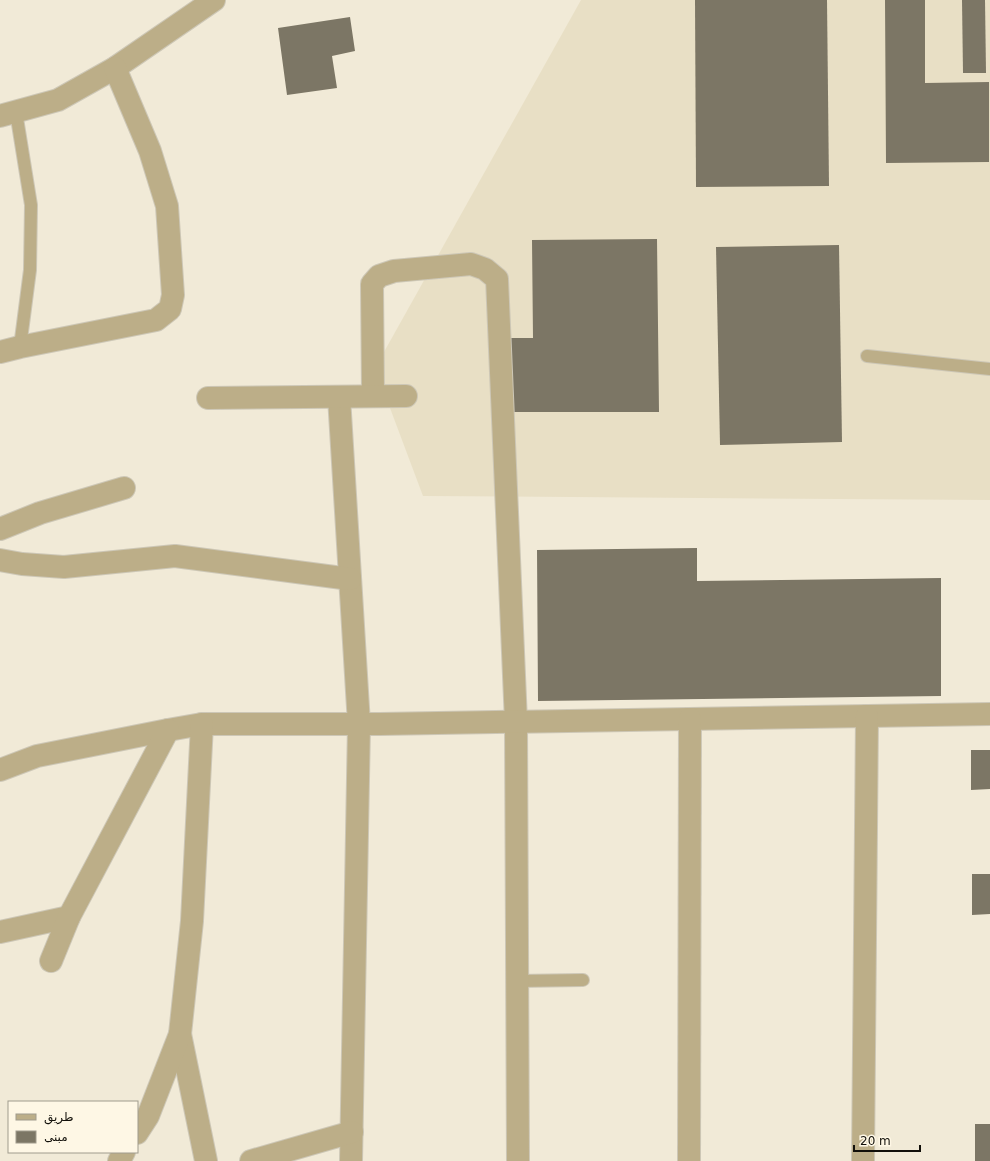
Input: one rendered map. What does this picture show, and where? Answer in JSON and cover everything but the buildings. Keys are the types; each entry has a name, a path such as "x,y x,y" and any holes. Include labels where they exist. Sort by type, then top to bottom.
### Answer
{"street":[{"path":"8,114 58,100 115,68 214,0"},
{"path":"10,349 156,320 170,309 173,295 167,206 150,150 115,68"},
{"path":"373,396 372,284 379,276 394,271 472,264 485,269 497,279 516,722 518,1161"},
{"path":"208,398 406,396"},
{"path":"339,397 359,724 352,1161"},
{"path":"0,529 40,513 124,488"},
{"path":"0,560 64,567 175,556 350,579"},
{"path":"0,770 37,756 202,724 359,724 990,714"},
{"path":"863,1161 867,716"},
{"path":"689,1161 690,719"},
{"path":"138,1131 148,1116 180,1034 192,921 202,724"},
{"path":"51,961 69,917 168,730"},
{"path":"0,932 69,917"},
{"path":"180,1034 206,1161"},
{"path":"251,1161 352,1132"}],"lane":[{"path":"8,114 31,205 30,270 10,349"},
{"path":"867,356 990,369"},
{"path":"517,981 583,980"}],"shaded area":[{"path":"581,0 990,0 990,500 423,496 375,368"}]}
